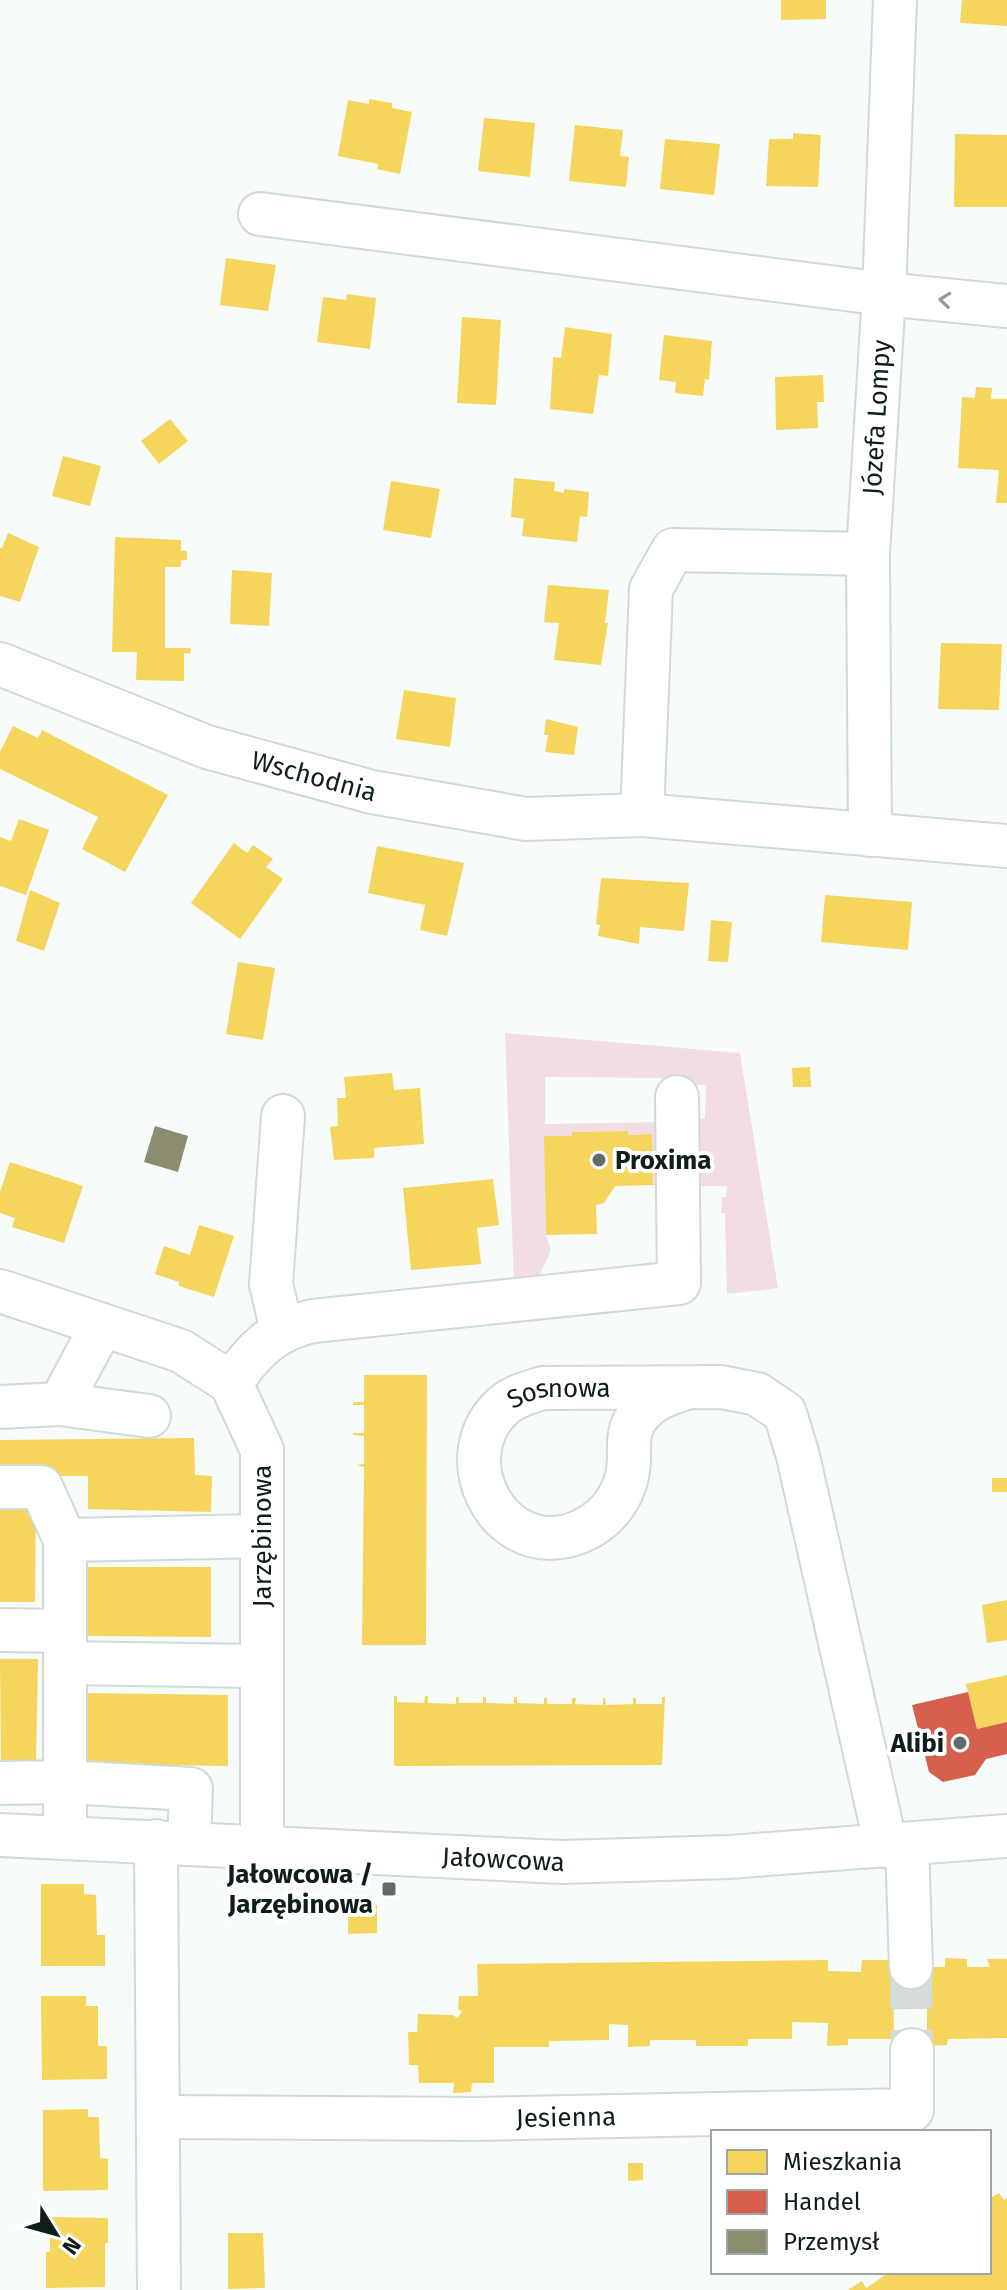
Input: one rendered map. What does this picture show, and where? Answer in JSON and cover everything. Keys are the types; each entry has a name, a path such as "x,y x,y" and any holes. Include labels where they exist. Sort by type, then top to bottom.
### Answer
{"street":[{"name":"Józefa Lompy","path":"870,835 868,554 884,294 895,0"},
{"path":"260,214 884,294 1007,306"},
{"path":"642,815 651,589 673,550 868,554"},
{"name":"Wschodnia","path":"0,664 207,747 372,792 526,819 642,815 1007,846"},
{"path":"0,1291 181,1351 231,1383 253,1352 292,1325 679,1283 677,1097"},
{"path":"282,1331 271,1284 283,1116"},
{"path":"60,1404 102,1325"},
{"name":"Jarzębinowa","path":"231,1383 262,1450 262,1849"},
{"name":"Sosnowa","path":"686,1388 658,1398 637,1416 628,1438 625,1484 616,1503 602,1520 584,1531 564,1537 542,1537 504,1519 490,1503 481,1483 478,1462 481,1441 490,1421 504,1405 522,1394 543,1388 721,1387 757,1394 785,1413 896,1845"},
{"path":"0,1407 60,1404 149,1416"},
{"path":"0,1487 41,1487 65,1540 65,1837"},
{"path":"65,1540 262,1536"},
{"path":"0,1630 65,1647 262,1666"},
{"path":"0,1783 65,1782 191,1789 172,1842 158,2117 159,2290"},
{"name":"Jałowcowa","path":"0,1835 562,1862 729,1857 1007,1836"},
{"path":"896,1845 911,1967"},
{"name":"Jesienna","path":"158,2117 477,2119 912,2110 912,2050"}],"shaded area":[{"path":"505,1033 740,1053 778,1288 727,1294 725,1213 721,1213 722,1197 726,1197 727,1186 693,1186 689,1122 705,1118 706,1085 663,1084 662,1078 545,1077 545,1124 661,1122 661,1185 653,1185 651,1134 573,1132 572,1136 545,1136 546,1235 551,1250 536,1283 514,1285"}],"building: Mieszkania":[{"path":"781,0 826,0 826,19 781,20"},
{"path":"962,0 1007,0 1007,26 960,23"},
{"path":"369,99 392,103 392,108 412,112 400,174 377,169 378,164 338,156 348,100 369,104"},
{"path":"484,118 535,123 530,177 478,171"},
{"path":"575,125 623,130 620,156 629,157 626,187 569,181"},
{"path":"793,133 821,135 818,187 766,186 769,139 793,139"},
{"path":"955,134 1007,135 1007,207 954,207"},
{"path":"665,139 720,144 714,195 660,189"},
{"path":"226,258 276,265 268,311 220,305"},
{"path":"347,294 376,298 370,349 317,342 323,297 346,300"},
{"path":"462,317 501,320 496,405 457,403"},
{"path":"565,327 612,334 608,376 599,375 593,414 550,409 553,357 561,358"},
{"path":"664,335 712,341 709,380 705,379 703,396 675,393 676,382 659,380"},
{"path":"823,375 824,402 817,402 818,428 776,430 775,377"},
{"path":"976,387 992,388 991,399 1007,399 1007,503 996,503 999,470 958,468 962,397 975,398"},
{"path":"170,419 188,441 159,464 141,441"},
{"path":"63,456 101,466 90,506 52,496"},
{"path":"514,478 555,482 554,491 564,493 564,489 589,492 587,517 580,516 577,542 522,536 524,519 511,517"},
{"path":"391,481 440,489 431,538 383,530"},
{"path":"8,533 39,547 20,602 0,596 0,548"},
{"path":"115,537 181,540 181,551 187,551 187,560 181,560 181,567 165,567 165,648 191,648 190,654 184,653 184,681 136,680 137,652 112,652"},
{"path":"232,570 272,573 269,626 230,624"},
{"path":"548,585 609,590 605,623 608,623 601,665 554,660 559,623 544,622"},
{"path":"941,643 1002,644 999,710 938,709"},
{"path":"404,690 456,698 450,747 396,739"},
{"path":"546,719 578,727 574,755 545,752 548,735 544,735"},
{"path":"13,726 38,738 42,730 168,795 125,872 82,849 98,817 0,769 0,752"},
{"path":"19,819 49,830 26,895 0,886 0,837 11,841"},
{"path":"234,843 247,853 253,845 273,859 266,867 283,879 240,939 191,903"},
{"path":"377,846 464,863 447,936 420,930 425,905 368,893"},
{"path":"601,878 689,883 684,931 640,927 639,944 598,936 600,925 596,924"},
{"path":"30,890 60,903 44,951 16,941"},
{"path":"825,895 912,902 908,950 821,942"},
{"path":"711,920 732,922 728,962 708,961"},
{"path":"238,962 275,968 263,1040 226,1034"},
{"path":"810,1067 811,1087 793,1087 792,1068"},
{"path":"392,1073 394,1090 420,1088 424,1144 374,1148 374,1158 334,1160 330,1127 338,1126 337,1098 346,1098 344,1077"},
{"name":"Proxima","path":"628,1131 628,1135 652,1134 653,1185 615,1186 604,1203 596,1205 597,1234 546,1235 544,1136"},
{"path":"10,1162 83,1186 64,1243 12,1227 15,1218 0,1213 0,1192"},
{"path":"493,1179 499,1225 477,1228 481,1264 411,1270 403,1188"},
{"path":"199,1225 234,1236 214,1297 179,1286 179,1282 155,1274 164,1246 190,1255"},
{"path":"364,1375 427,1375 426,1645 362,1645 364,1467 356,1465 364,1464 364,1436 353,1433 364,1433 364,1405 353,1405 353,1402 364,1402"},
{"path":"194,1438 195,1475 212,1476 211,1512 88,1509 88,1476 0,1476 0,1440"},
{"path":"992,1478 1007,1478 1007,1492 992,1492"},
{"path":"0,1497 36,1498 35,1602 0,1602"},
{"path":"88,1567 211,1567 211,1637 88,1636"},
{"path":"1007,1600 1007,1640 987,1643 982,1605"},
{"path":"0,1659 38,1659 36,1763 1,1763"},
{"path":"1007,1675 1007,1722 977,1729 966,1684"},
{"path":"88,1693 228,1695 228,1766 88,1764"},
{"path":"394,1696 397,1696 397,1702 424,1703 425,1696 428,1696 428,1703 456,1704 456,1697 459,1697 458,1703 483,1703 483,1697 486,1697 486,1703 514,1704 514,1697 517,1697 517,1703 544,1704 544,1698 547,1698 547,1704 572,1704 572,1698 576,1698 575,1704 603,1705 603,1698 606,1705 633,1704 633,1698 636,1698 636,1704 662,1704 662,1697 665,1697 662,1765 394,1766"},
{"path":"41,1884 84,1884 84,1894 96,1895 97,1935 105,1935 105,1966 41,1966"},
{"path":"348,1905 377,1905 377,1933 348,1934"},
{"path":"945,1958 967,1959 967,1967 990,1967 987,1959 1007,1959 1007,2038 948,2039 947,2045 927,2046 927,1967 945,1967"},
{"path":"828,1960 828,1971 861,1972 862,1960 893,1960 894,2039 848,2039 848,2045 827,2046 828,2023 792,2022 792,2039 748,2039 748,2046 696,2046 696,2040 650,2040 650,2046 628,2047 628,2025 609,2024 609,2040 549,2041 549,2047 494,2047 494,2083 472,2083 471,2092 453,2093 454,2083 419,2083 418,2065 409,2065 408,2032 417,2032 418,2014 453,2015 457,2018 462,2012 458,2009 459,1996 478,1996 477,1964"},
{"path":"41,1996 86,1996 86,2006 98,2006 98,2046 107,2046 107,2079 42,2080"},
{"path":"88,2109 88,2117 99,2117 100,2158 108,2159 108,2190 43,2191 43,2110"},
{"path":"628,2163 643,2163 643,2180 628,2181"},
{"path":"999,2193 1004,2200 1007,2198 1007,2290 848,2290 862,2281 866,2288 883,2274 991,2274 991,2198"},
{"path":"50,2217 108,2218 105,2287 46,2288"},
{"path":"228,2233 263,2233 265,2288 228,2289"}],"building: Handel":[{"path":"968,1692 977,1729 1007,1722 1007,1754 986,1759 975,1775 943,1782 929,1772 912,1705"}],"building: Przemysł":[{"path":"155,1126 188,1136 178,1172 144,1162"}],"tunnel":[{"path":"911,1967 912,2050"}],"place":[{"name":"Proxima","path":"599,1160"},
{"name":"Alibi","path":"960,1743"},
{"name":"Jałowcowa / Jarzębinowa","path":"389,1889"}]}
